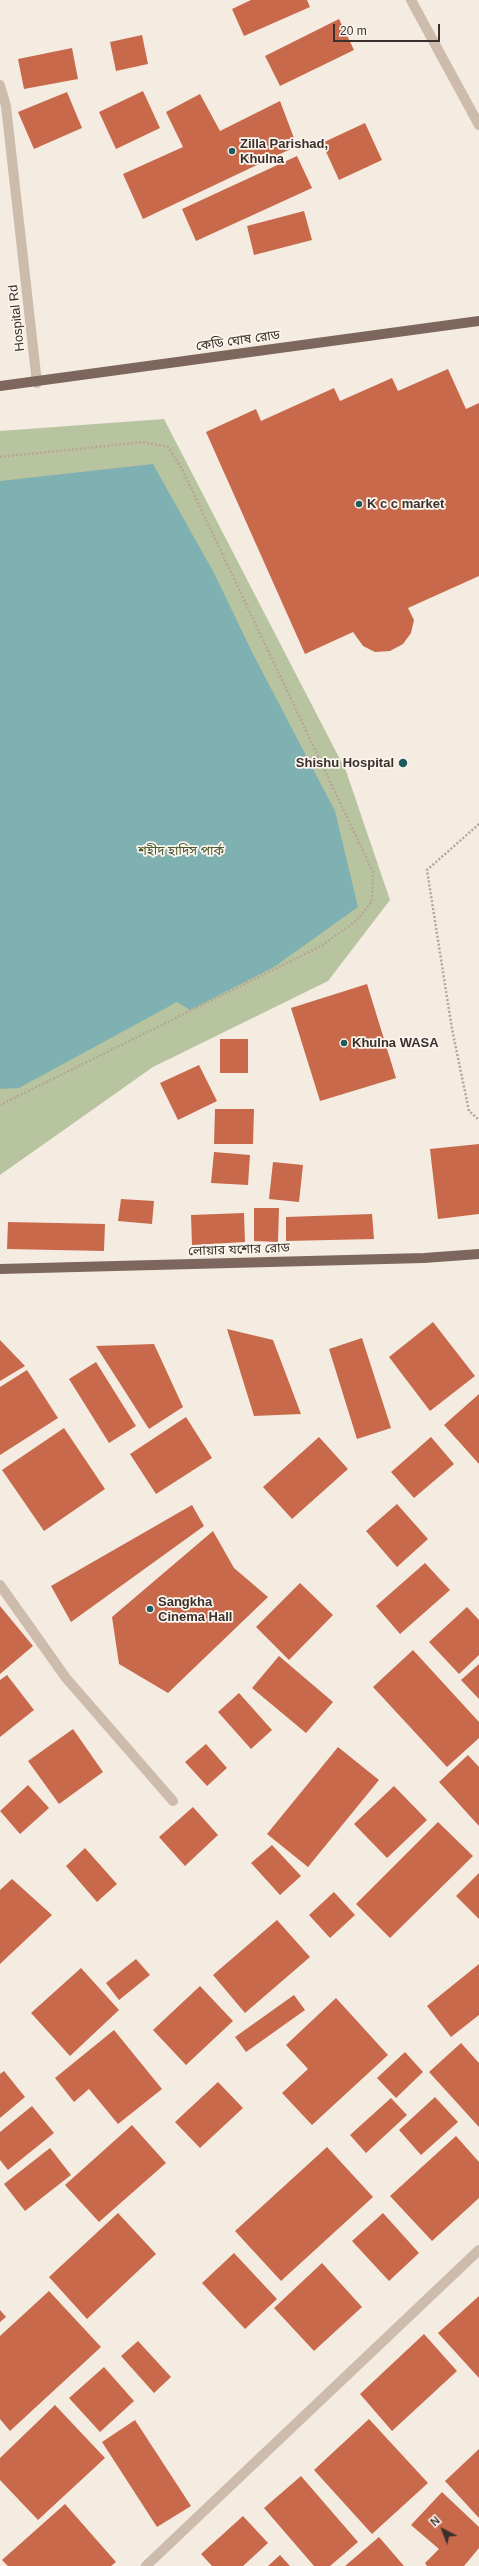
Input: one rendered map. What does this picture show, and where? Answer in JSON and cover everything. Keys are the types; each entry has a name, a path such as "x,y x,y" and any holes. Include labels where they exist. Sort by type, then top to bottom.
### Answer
{"main road":[{"name":"কেডি ঘোষ রোড","path":"0,386 37,383 479,321"},
{"name":"লোয়ার যশোর রোড","path":"0,1269 424,1258 479,1254"}],"street":[{"path":"411,0 479,125"},
{"name":"Hospital Rd","path":"0,85 6,106 37,383"},
{"path":"0,1585 66,1678 173,1801"},
{"path":"146,2566 479,2250"}],"path":[{"path":"0,457 143,442 168,447 182,469 373,872 372,900 356,921 321,946 0,1105"},
{"path":"479,824 427,870 452,1029 469,1111 479,1120"}],"green space":[{"name":"শহীদ হাদিস পার্ক","path":"164,419 346,771 390,900 328,981 153,1067 0,1175 0,431"}],"water":[{"name":"শহীদ হাদিস পার্ক","path":"153,464 214,573 253,654 335,811 358,907 274,967 190,1010 177,1002 19,1088 0,1089 0,481"}],"building":[{"path":"251,0 307,0 310,7 244,36 232,9"},
{"path":"339,19 354,50 280,86 265,56"},
{"path":"142,35 148,64 116,71 110,42"},
{"path":"72,48 78,79 24,89 18,59"},
{"path":"143,91 160,128 116,149 99,112"},
{"path":"67,92 82,128 34,149 18,112"},
{"path":"200,94 220,131 280,101 297,146 143,219 123,174 183,147 166,112"},
{"path":"365,123 382,160 339,180 322,143"},
{"path":"297,156 312,188 196,241 182,209"},
{"path":"304,211 312,240 254,255 247,226"},
{"name":"K c c market","path":"448,369 466,409 479,403 479,576 408,608 414,620 411,633 403,644 390,651 375,652 363,646 353,632 305,654 206,432 256,409 261,421 334,388 340,401 392,378 398,391"},
{"name":"Khulna WASA","path":"367,984 396,1078 320,1101 291,1008"},
{"path":"220,1039 248,1039 248,1073 220,1073"},
{"path":"199,1065 217,1101 178,1120 160,1083"},
{"path":"215,1109 254,1109 253,1144 214,1144"},
{"path":"479,1144 479,1214 438,1219 430,1149"},
{"path":"214,1152 250,1155 248,1185 211,1183"},
{"path":"273,1162 303,1165 299,1202 269,1199"},
{"path":"121,1199 154,1201 152,1224 118,1221"},
{"path":"254,1208 279,1208 278,1242 254,1241"},
{"path":"244,1213 245,1242 192,1245 191,1215"},
{"path":"372,1214 374,1239 286,1241 286,1217"},
{"path":"8,1222 105,1224 104,1251 7,1249"},
{"path":"433,1322 475,1376 430,1411 389,1357"},
{"path":"227,1329 273,1340 301,1414 254,1416"},
{"path":"362,1338 391,1428 357,1439 329,1349"},
{"path":"0,1340 25,1366 0,1381"},
{"path":"154,1344 183,1407 149,1429 96,1346"},
{"path":"96,1362 136,1426 109,1443 69,1379"},
{"path":"27,1370 58,1418 0,1455 0,1387"},
{"path":"479,1394 479,1464 444,1425"},
{"path":"186,1417 212,1458 156,1494 130,1454"},
{"path":"64,1428 105,1489 44,1531 2,1470"},
{"path":"319,1437 348,1469 292,1519 263,1487"},
{"path":"431,1437 454,1464 414,1498 391,1472"},
{"path":"397,1504 428,1539 397,1567 366,1531"},
{"path":"192,1505 204,1526 71,1622 51,1586"},
{"path":"213,1531 234,1568 268,1597 168,1693 119,1664 112,1617"},
{"path":"425,1563 450,1590 400,1634 376,1606"},
{"path":"300,1583 333,1615 289,1660 256,1627"},
{"path":"0,1606 33,1646 0,1674"},
{"path":"467,1607 479,1620 479,1655 459,1674 429,1642"},
{"path":"413,1650 479,1722 479,1738 447,1767 373,1687"},
{"path":"279,1656 333,1702 306,1733 252,1688"},
{"path":"479,1664 479,1699 461,1680"},
{"path":"7,1675 34,1710 0,1737 0,1680"},
{"path":"239,1693 272,1730 251,1749 218,1712"},
{"path":"73,1729 103,1772 59,1804 28,1761"},
{"path":"206,1744 227,1768 207,1786 185,1762"},
{"path":"338,1747 379,1780 308,1867 267,1834"},
{"path":"468,1755 479,1767 479,1826 439,1782"},
{"path":"28,1785 49,1808 20,1834 0,1811"},
{"path":"394,1786 427,1820 387,1858 354,1824"},
{"path":"193,1807 218,1835 185,1866 159,1837"},
{"path":"438,1822 473,1856 390,1938 356,1904"},
{"path":"272,1845 301,1876 280,1895 251,1863"},
{"path":"85,1848 117,1884 97,1902 66,1866"},
{"path":"479,1873 479,1919 456,1896"},
{"path":"12,1879 52,1915 0,1964 0,1890"},
{"path":"334,1892 355,1915 330,1938 309,1915"},
{"path":"277,1920 310,1957 245,2013 213,1975"},
{"path":"136,1959 150,1975 119,2000 106,1983"},
{"path":"479,1964 479,2015 451,2037 427,2006"},
{"path":"81,1968 119,2010 70,2056 31,2013"},
{"path":"200,1986 233,2021 186,2065 153,2030"},
{"path":"294,1995 305,2010 246,2052 235,2037"},
{"path":"336,1998 388,2055 312,2125 282,2093 308,2069 286,2045"},
{"path":"114,2030 162,2089 118,2124 89,2089 74,2102 55,2078"},
{"path":"461,2043 479,2063 479,2127 429,2072"},
{"path":"405,2052 423,2072 396,2098 377,2078"},
{"path":"4,2071 25,2097 0,2118 0,2074"},
{"path":"218,2082 243,2108 200,2148 175,2122"},
{"path":"435,2097 458,2122 421,2155 399,2130"},
{"path":"391,2098 407,2115 366,2153 350,2135"},
{"path":"32,2106 54,2133 8,2170 0,2160 0,2132"},
{"path":"132,2125 166,2163 99,2222 65,2185"},
{"path":"456,2136 479,2162 479,2198 432,2241 390,2196"},
{"path":"327,2147 373,2197 281,2281 235,2231"},
{"path":"50,2148 71,2175 25,2211 4,2184"},
{"path":"118,2213 156,2254 87,2319 49,2277"},
{"path":"383,2213 419,2253 389,2281 352,2241"},
{"path":"234,2253 277,2299 245,2329 202,2283"},
{"path":"322,2263 362,2307 314,2351 274,2308"},
{"path":"49,2291 101,2347 10,2431 0,2419 0,2336"},
{"path":"479,2296 479,2378 438,2333"},
{"path":"0,2310 6,2317 0,2322"},
{"path":"424,2334 457,2371 392,2431 360,2394"},
{"path":"138,2341 171,2377 154,2393 121,2356"},
{"path":"104,2367 134,2401 100,2432 69,2398"},
{"path":"55,2405 105,2458 38,2520 0,2480 0,2458"},
{"path":"369,2419 428,2483 372,2534 314,2470"},
{"path":"135,2420 191,2506 157,2527 102,2442"},
{"path":"479,2449 479,2518 445,2481"},
{"path":"301,2476 358,2542 330,2566 314,2566 264,2508"},
{"path":"442,2492 479,2527 479,2548 464,2566 427,2566 425,2563 439,2549 411,2525"},
{"path":"65,2504 116,2562 111,2566 8,2566 2,2560"},
{"path":"243,2516 268,2543 243,2566 212,2566 201,2554"},
{"path":"379,2537 404,2566 345,2566"},
{"path":"280,2555 290,2566 268,2566"}],"place":[{"name":"Zilla Parishad, Khulna","path":"232,151"},
{"name":"K c c market","path":"359,504"},
{"name":"Shishu Hospital","path":"403,763"},
{"name":"Khulna WASA","path":"344,1043"},
{"name":"Sangkha Cinema Hall","path":"150,1609"}]}
